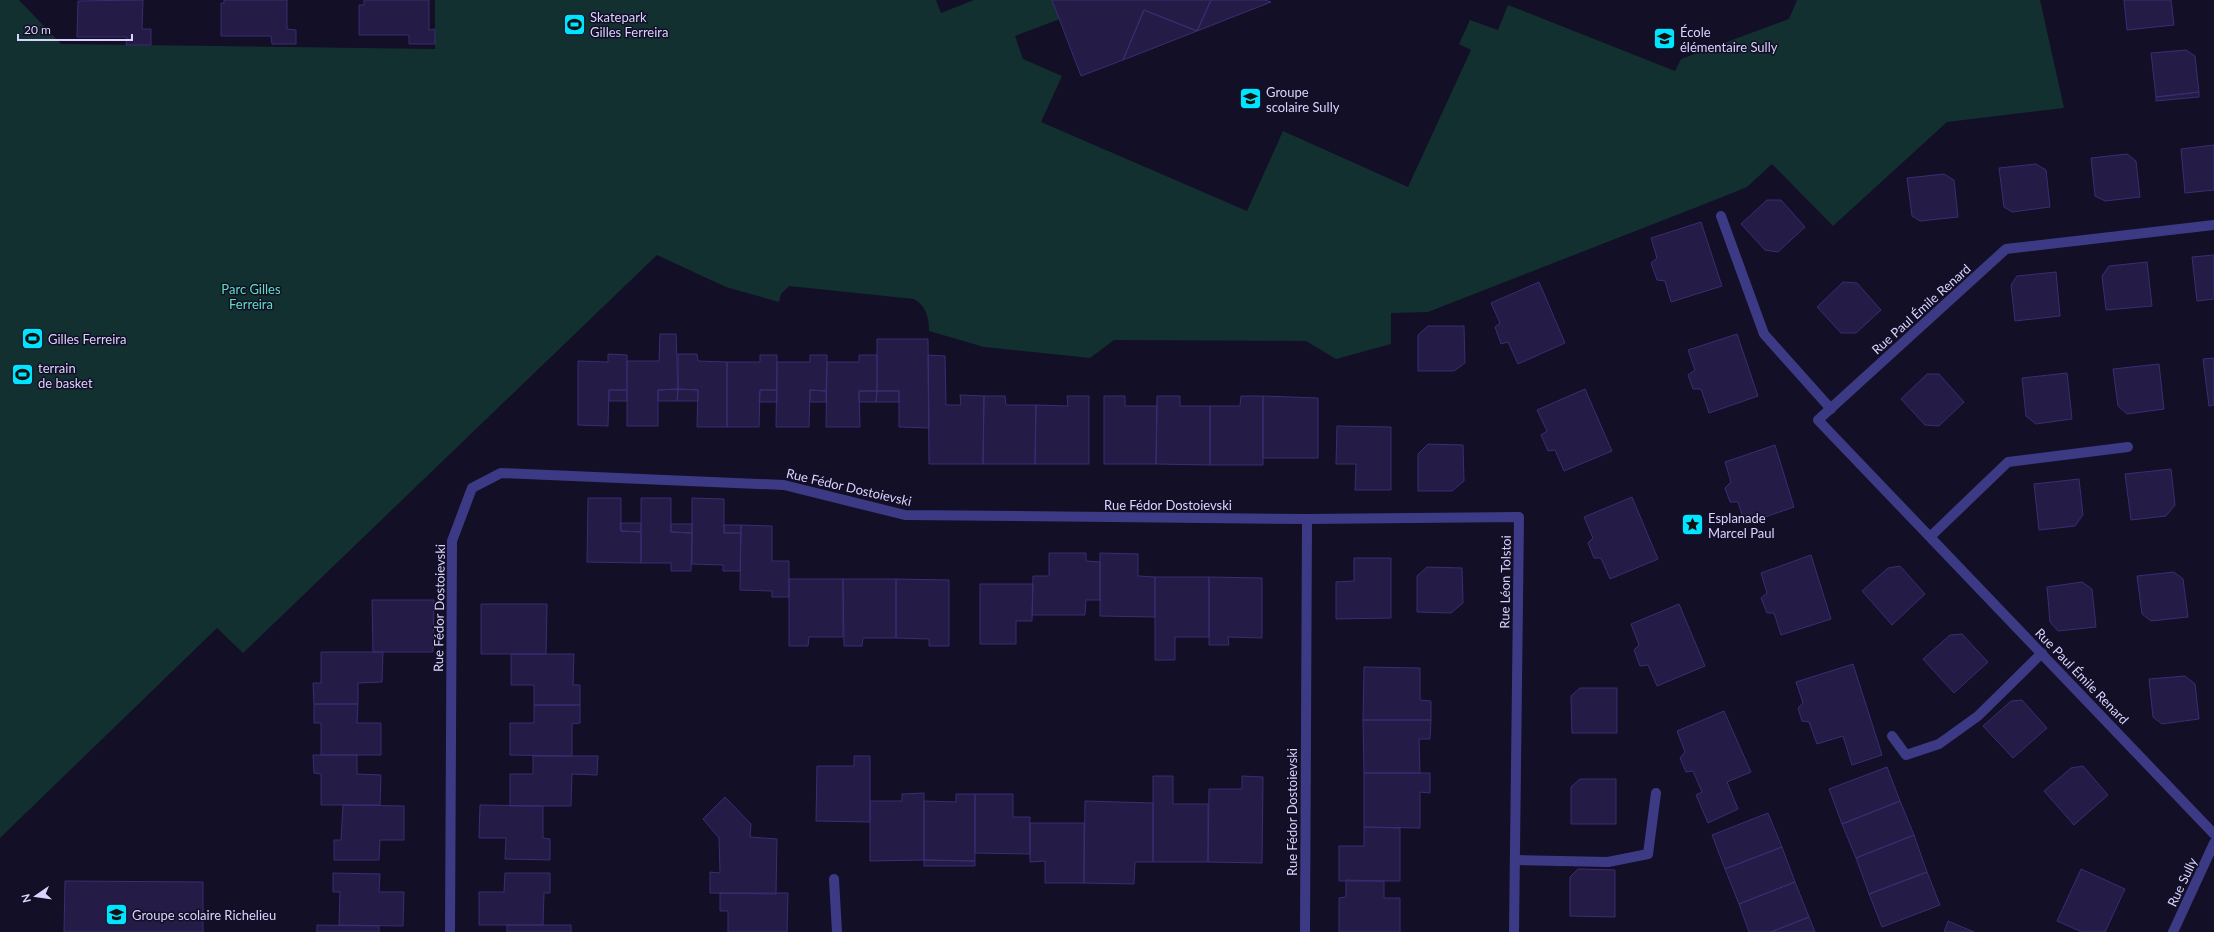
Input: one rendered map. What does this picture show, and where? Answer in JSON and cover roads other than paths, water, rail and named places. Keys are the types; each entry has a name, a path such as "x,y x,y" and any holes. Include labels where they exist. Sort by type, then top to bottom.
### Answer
{"street":[{"path":"1721,216 1764,334 1831,409"},
{"name":"Rue Paul Émile Renard","path":"2214,225 2006,249 1818,420 1931,536 2214,834"},
{"path":"1931,536 2008,462 2128,447"},
{"name":"Rue Fédor Dostoievski","path":"450,932 452,541 472,488 501,473 784,485 905,515 1307,519 1305,932"},
{"name":"Rue Léon Tolstoi","path":"1307,519 1519,518 1514,932"},
{"path":"1892,736 1906,755 1939,744 1978,716 2042,653"},
{"path":"1515,860 1608,862 1648,854 1656,793"},
{"name":"Rue Sully","path":"2173,932 2214,843"},
{"path":"834,879 837,932"}],"place":[{"name":"Skatepark Gilles Ferreira","path":"575,24"},
{"name":"École élémentaire Sully","path":"1664,39"},
{"name":"Groupe scolaire Sully","path":"1250,99"},
{"name":"Gilles Ferreira","path":"33,339"},
{"name":"terrain de basket","path":"22,375"},
{"name":"Esplanade Marcel Paul","path":"1692,525"},
{"name":"Groupe scolaire Richelieu","path":"116,915"}],"park label":[{"name":"Parc Gilles Ferreira","path":"251,296"}]}
